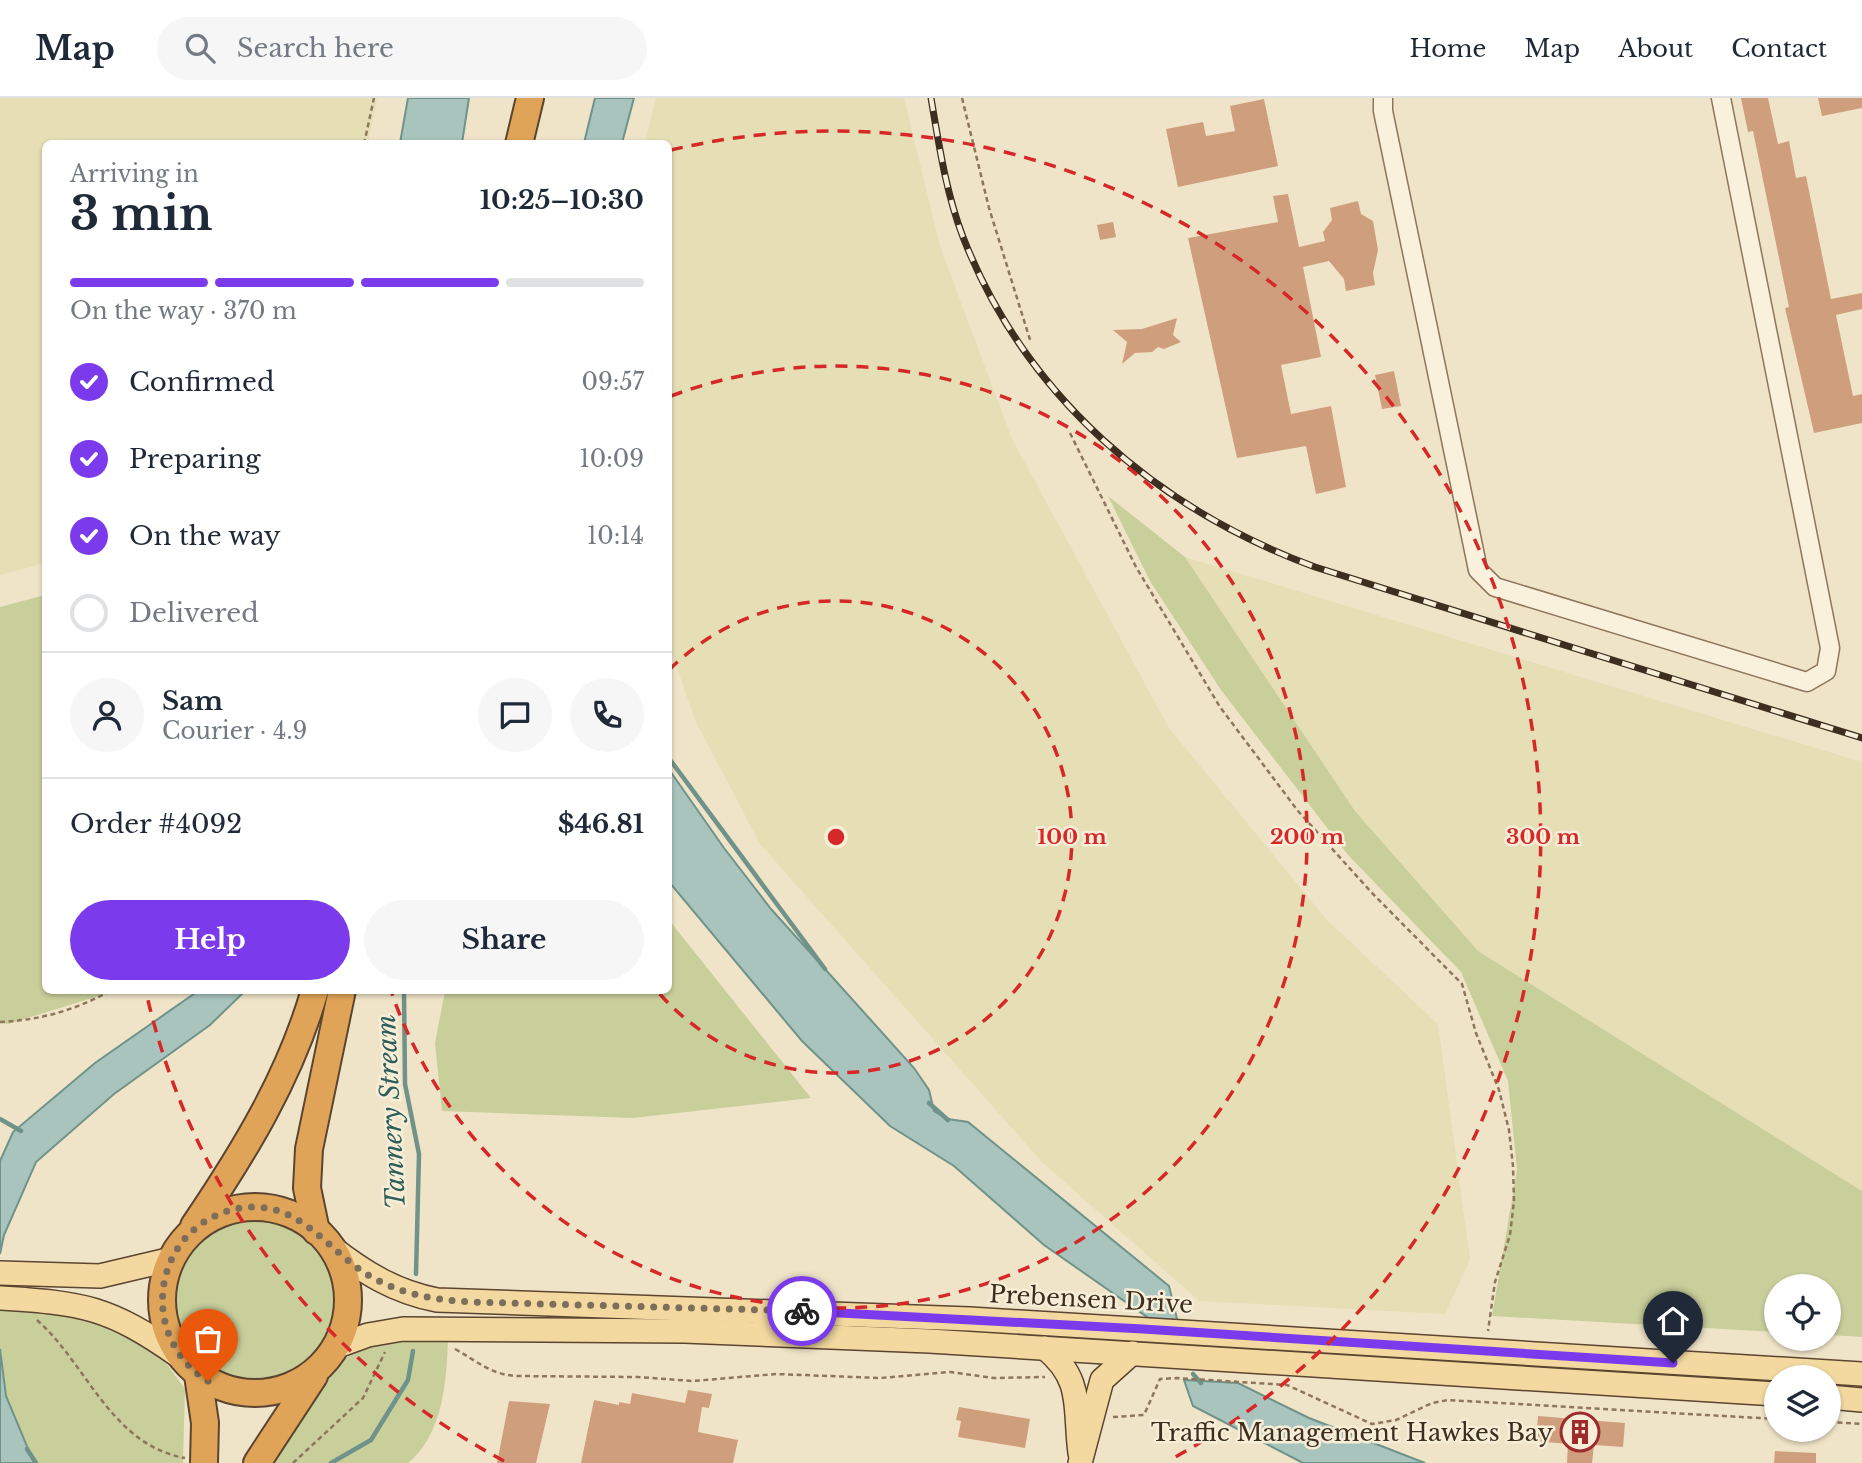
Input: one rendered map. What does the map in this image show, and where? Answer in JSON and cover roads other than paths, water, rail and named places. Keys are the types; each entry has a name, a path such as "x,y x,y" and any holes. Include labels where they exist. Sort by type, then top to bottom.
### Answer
{"highway":[{"path":"520,140 530,98"},
{"path":"536,140 546,98"},
{"path":"314,994 296,1045 259,1126 172,1259 161,1298 166,1326 179,1356 198,1374 233,1391 259,1393 298,1383 319,1369"},
{"path":"257,1463 335,1348 345,1321 348,1302 343,1271 323,1238 307,1188 309,1149 341,994"},
{"path":"191,1230 222,1213 253,1207 292,1215 323,1238"},
{"path":"198,1374 205,1423 204,1462"}],"main road":[{"name":"Prebensen Drive","path":"323,1238 372,1278 417,1297 437,1300 970,1319 1862,1374"},
{"path":"0,1273 100,1276 172,1259"},
{"path":"0,1298 67,1303 106,1312 139,1328 179,1356"},
{"name":"Prebensen Drive","path":"335,1348 382,1331 481,1327 684,1331 1132,1353 1764,1393"},
{"path":"1045,1348 1069,1371 1076,1402 1080,1459"},
{"path":"1080,1459 1094,1417 1102,1380 1132,1353"},
{"path":"1841,1398 1862,1399"}],"lane":[{"path":"1383,98 1388,138 1478,570 1495,587 1807,682 1826,671 1830,648 1721,98"}],"water":[{"path":"408,98 469,98 462,140 401,140"},
{"path":"595,98 634,98 623,140 585,140"},
{"path":"672,774 771,909 914,1068 929,1090 934,1111 948,1119 968,1122 1169,1286 1179,1327 1160,1326 1044,1245 954,1166 890,1126 802,1041 672,886"},
{"path":"194,994 242,994 210,1025 114,1094 36,1162 4,1235 0,1254 0,1161 13,1132 95,1063"},
{"path":"0,1349 6,1396 34,1463 0,1463"},
{"path":"1184,1380 1238,1383 1309,1418 1425,1463 1303,1463 1193,1406"}],"waterway":[{"path":"672,762 825,969"},
{"name":"Tannery Stream","path":"404,994 405,1084 419,1154 416,1274"},
{"path":"929,1103 948,1120"},
{"path":"0,1119 21,1131"},
{"name":"Tannery Stream","path":"331,1463 371,1440 408,1380 413,1351"},
{"path":"1193,1374 1201,1383"},
{"path":"27,1449 36,1463"}],"railway":[{"path":"931,98 952,203 963,237 989,294 1022,347 1060,396 1103,440 1151,479 1202,513 1257,543 1315,567 1862,738"}],"place":[{"name":"Traffic Management Hawkes Bay","path":"1580,1432"}]}
